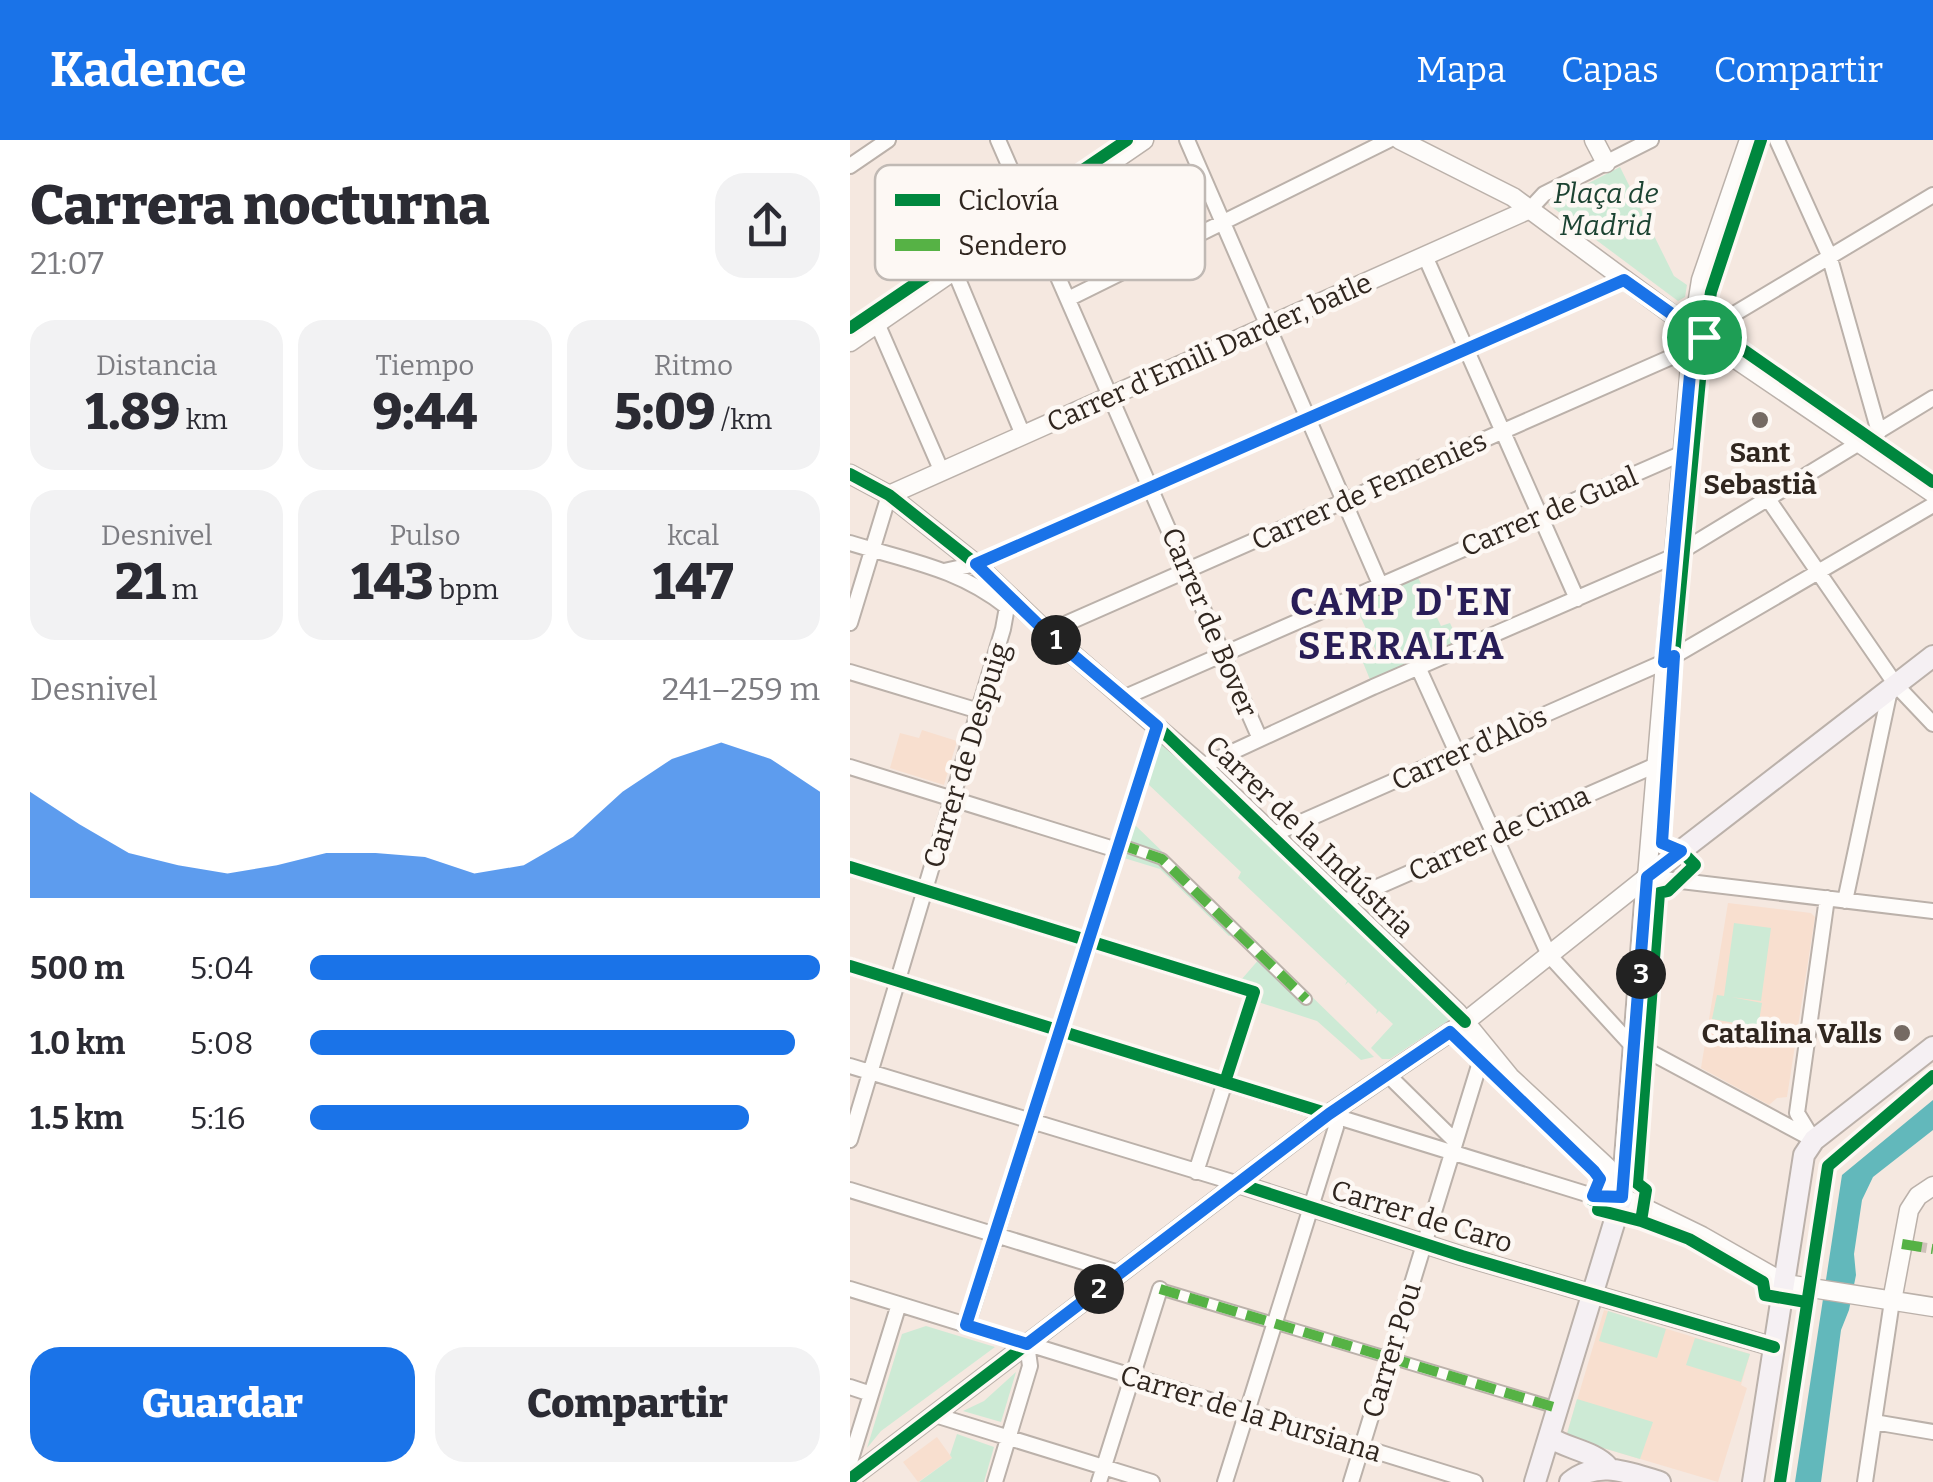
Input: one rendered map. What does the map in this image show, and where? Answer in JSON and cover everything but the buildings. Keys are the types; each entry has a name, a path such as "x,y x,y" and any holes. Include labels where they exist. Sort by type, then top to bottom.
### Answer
{"main road":[{"path":"1535,1482 1622,1197 1647,877 1933,656"},
{"path":"1752,1481 1786,1284 1802,1161 1814,1140 1933,1047"},
{"path":"1549,1436 1562,1446 1602,1460 1608,1468"},
{"path":"1570,1482 1580,1474 1608,1468 1660,1482"}],"street":[{"path":"850,166 888,140"},
{"name":"Carrer de Bover","path":"998,140 1009,165"},
{"path":"1108,165 1144,140"},
{"path":"1187,140 1198,165"},
{"path":"1205,231 1389,140"},
{"path":"1400,140 1512,197 1624,280 1693,339 1933,493"},
{"path":"1594,140 1606,163"},
{"path":"1530,209 1544,194 1651,140"},
{"path":"1647,877 1672,557 1701,280 1748,140"},
{"path":"1776,140 1829,255 1879,432"},
{"path":"1205,180 1380,584"},
{"name":"Carrer de Femenies","path":"1046,632 1503,431 1693,339 1933,195"},
{"name":"Carrer d'Emili Darder, batle","path":"889,495 1530,209"},
{"path":"1424,256 1577,599"},
{"path":"850,342 943,280"},
{"path":"958,280 1023,435"},
{"name":"Carrer de Bover","path":"1060,280 1260,739"},
{"path":"1068,299 1106,280"},
{"path":"944,571 976,564 1624,280"},
{"path":"877,324 942,472"},
{"path":"1202,766 1672,557 1933,398"},
{"name":"Carrer de Gual","path":"1123,698 1683,452"},
{"name":"Carrer de la Indústria","path":"850,474 889,495 976,564 1046,632 1202,766 1465,1022 1510,1076 1607,1167 1622,1197"},
{"path":"850,623 889,495"},
{"path":"1768,500 1893,687 1933,724"},
{"name":"Carrer d'Alòs","path":"1274,834 1664,662 1933,506"},
{"path":"850,544 944,571 980,586 1006,607 1003,630"},
{"name":"Carrer de Despuig","path":"850,1140 1003,630 1019,620 1032,619"},
{"path":"1418,668 1549,956 1636,1050 1648,1052 1814,1140"},
{"path":"850,672 979,710"},
{"path":"1845,900 1893,687"},
{"path":"966,1325 1157,726"},
{"name":"Carrer de Cima","path":"1343,902 1656,765"},
{"path":"850,767 1162,859 1306,998"},
{"path":"850,868 1254,992 1196,1172"},
{"path":"850,1480 1329,1114 1465,1022 1647,877 1933,911"},
{"path":"1814,1140 1797,1113 1827,898"},
{"path":"850,966 1329,1114 1454,1146 1593,1196 1622,1197 1702,1236 1786,1284 1933,1307"},
{"name":"Carrer Pou","path":"1351,1482 1486,1046"},
{"name":"Carrer de Caro","path":"850,1066 1774,1347"},
{"path":"1387,1074 1454,1146"},
{"path":"1226,1482 1336,1127 1329,1114"},
{"path":"1865,1482 1908,1210 1918,1196 1933,1186"},
{"path":"850,1190 1119,1274"},
{"name":"Carrer de la Pursiana","path":"850,1289 1476,1482"},
{"path":"1102,1474 1160,1289 1557,1408"},
{"path":"850,1462 899,1304"},
{"path":"995,1482 1030,1366 1027,1344"},
{"path":"850,1387 871,1394"},
{"path":"936,1415 1102,1474 1152,1482"},
{"path":"1874,1422 1933,1432"}],"shaded area":[{"path":"922,730 957,741 944,785 890,768 900,733 919,738"},
{"path":"1728,903 1811,913 1815,917 1787,1097 1777,1098 1769,1105 1701,1068"},
{"path":"1604,1310 1750,1354 1741,1385 1747,1388 1718,1482 1566,1437"},
{"path":"937,1437 952,1458 918,1482 903,1462"}],"green space":[{"name":"Plaça de Madrid","path":"1620,167 1674,276 1687,285 1685,297 1678,301 1548,204"},
{"path":"1414,569 1441,626 1450,623 1462,649 1373,687 1362,660 1377,653 1351,596"},
{"path":"1162,737 1413,979 1449,1020 1390,1059 1382,1059 1371,1048 1393,1024 1379,1011 1376,1014 1377,1010 1348,982 1345,985 1347,981 1238,878 1241,872 1148,784"},
{"path":"1135,825 1374,1057 1361,1060 1317,1021 1258,1002 1262,987 1241,980 1261,957 1229,936 1160,869 1124,858"},
{"path":"1734,923 1771,928 1761,1001 1731,997 1762,1003 1758,1027 1712,1019 1717,995 1724,996"},
{"path":"1608,1311 1666,1329 1657,1358 1599,1341"},
{"path":"926,1326 995,1347 881,1431 867,1448 902,1334"},
{"path":"1695,1338 1750,1354 1741,1382 1686,1365"},
{"path":"1016,1372 1001,1422 963,1411 984,1401"},
{"path":"1577,1399 1653,1422 1640,1459 1566,1437"},
{"path":"957,1434 994,1447 984,1482 919,1482 952,1458"}],"water":[{"path":"1933,1100 1933,1130 1873,1177 1862,1200 1854,1254 1856,1275 1841,1330 1821,1482 1795,1482 1842,1175"}],"tunnel":[{"path":"1902,1244 1933,1249"}],"marked path":[{"path":"1119,844 1162,859 1306,999"},
{"path":"1902,1244 1933,1249"},
{"path":"1160,1289 1557,1408"}],"cycle path":[{"path":"1090,165 1127,140"},
{"path":"1761,140 1711,292 1704,337 1674,656 1662,843 1678,848 1695,865 1668,891 1659,893 1637,1183 1646,1190 1641,1221 1689,1239 1763,1282 1765,1295 1806,1302"},
{"path":"850,328 921,280"},
{"path":"1708,312 1719,333 1933,482"},
{"path":"850,474 889,495 976,564 1047,632 1157,726 1465,1022"},
{"path":"850,867 1254,992 1225,1082"},
{"path":"850,966 1329,1114"},
{"path":"850,1479 1329,1114 1450,1032 1594,1171 1600,1179 1592,1200 1600,1202 1598,1210 1641,1221"},
{"path":"1780,1482 1828,1166 1933,1076"},
{"path":"1239,1184 1462,1256 1774,1347"}],"place":[{"name":"Sant Sebastià","path":"1760,420"},
{"name":"Catalina Valls","path":"1902,1033"}],"district":[{"name":"CAMP D'EN SERRALTA","path":"1402,624"}],"route":[{"path":"1704,337 1694,330 1674,315 1624,280 976,564 1046,632 1157,726 966,1325 1027,1344 1329,1114 1450,1032 1594,1171 1600,1179 1593,1196 1622,1197 1647,877 1681,851 1662,843 1674,656 1664,662 1694,330 1706,326 1704,337"}]}
